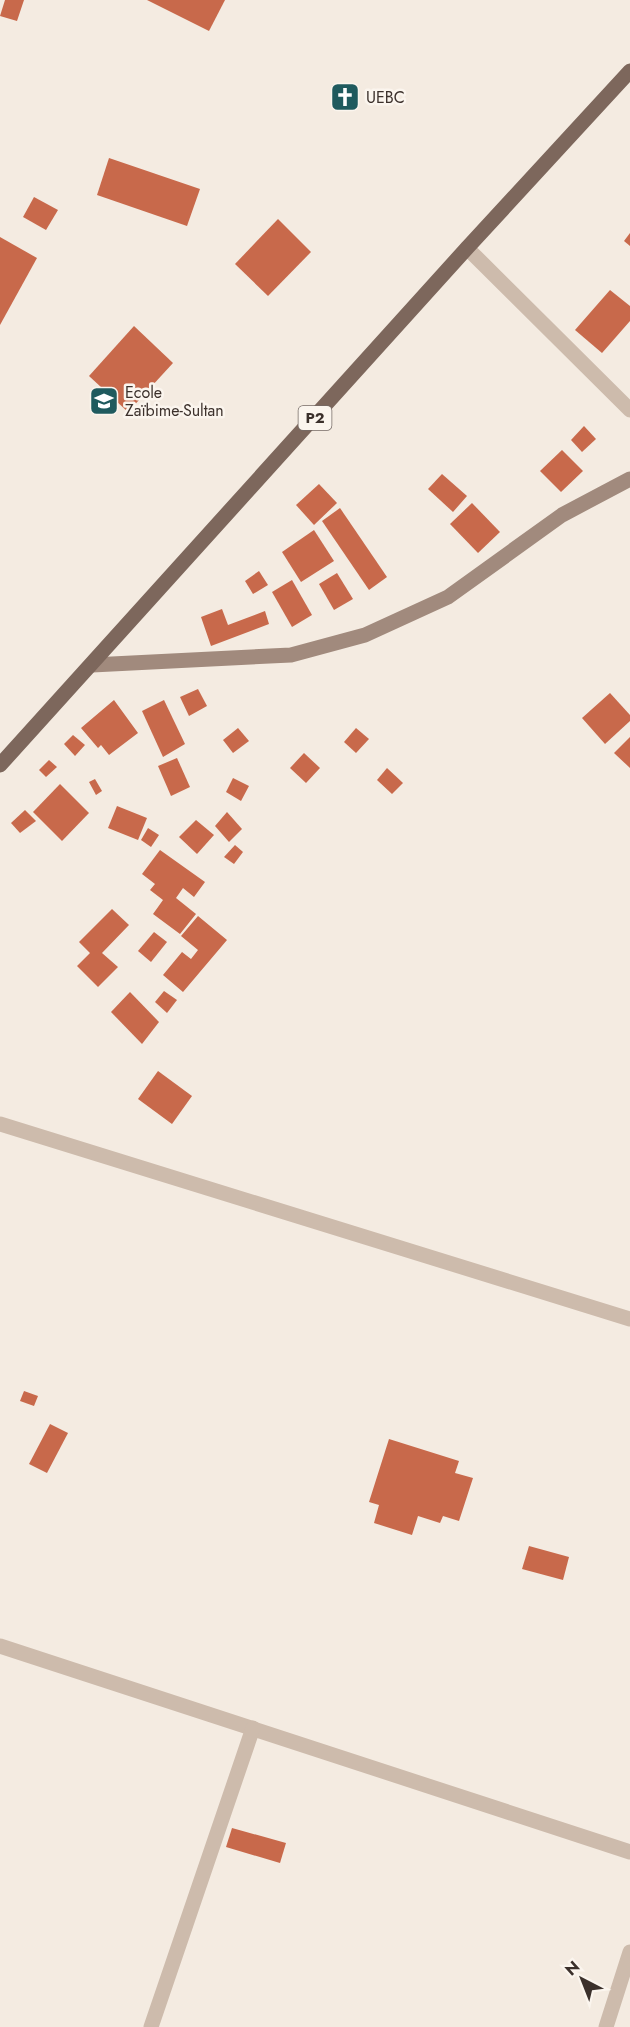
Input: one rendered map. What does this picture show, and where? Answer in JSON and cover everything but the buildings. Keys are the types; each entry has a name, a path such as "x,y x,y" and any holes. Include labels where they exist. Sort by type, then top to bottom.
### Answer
{"main road":[{"name":"P2","path":"0,765 630,71"},
{"path":"92,665 291,655 365,634 448,597 562,515 630,479"}],"street":[{"path":"467,248 630,410"},
{"path":"0,1124 630,1319"},
{"path":"0,1646 630,1852"},
{"path":"152,2027 253,1728"},
{"path":"606,2027 630,1953"}],"place":[{"name":"UEBC","path":"345,97"},
{"name":"Ecole Zaïbime-Sultan","path":"104,401"}]}
